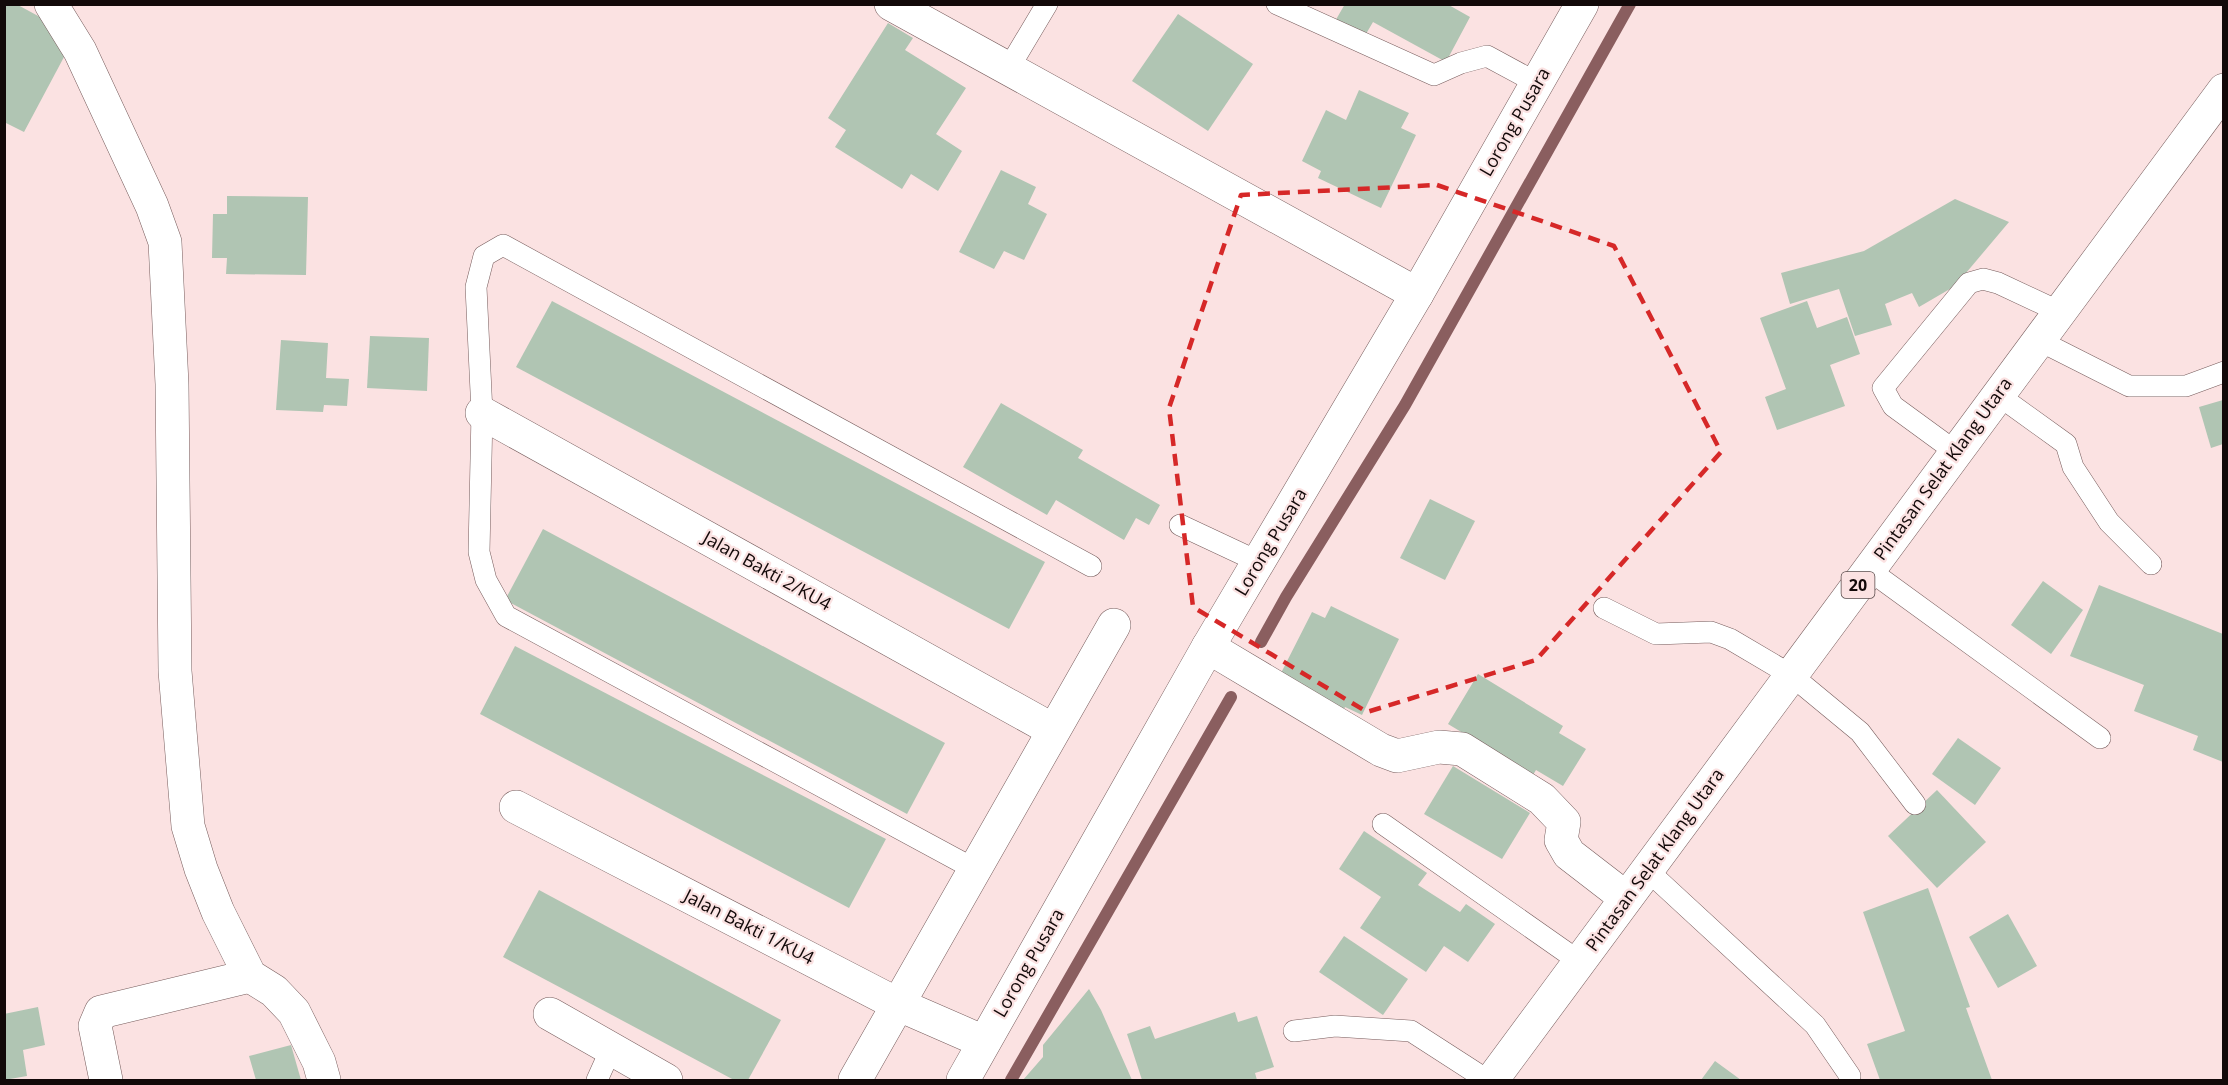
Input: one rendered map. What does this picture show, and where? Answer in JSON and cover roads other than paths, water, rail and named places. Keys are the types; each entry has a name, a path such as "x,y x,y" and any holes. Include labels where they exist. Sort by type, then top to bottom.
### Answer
{"main road":[{"path":"51,4 80,51 152,206 165,242 172,384 175,670 188,826 214,901 250,976 274,991 294,1012 320,1062 324,1080"},
{"path":"891,4 1007,71 1418,294"},
{"name":"Lorong Pusara","path":"963,1080 1208,647 1418,294 1582,4"},
{"name":"Pintasan Selat Klang Utara","path":"1492,1080 2223,90"},
{"name":"Jalan Bakti 2/KU4","path":"482,413 1053,730"},
{"path":"855,1080 1114,625"},
{"path":"1208,647 1381,750 1397,756 1438,747 1462,749 1542,798 1564,822 1561,840 1569,854 1626,898"},
{"name":"Jalan Bakti 1/KU4","path":"516,807 897,1004 984,1042"},
{"path":"106,1080 95,1026 101,1012 250,976"},
{"path":"550,1014 666,1080"}],"lane":[{"path":"1007,71 1047,4"},
{"path":"1277,4 1434,75 1461,63 1487,57 1537,83"},
{"path":"976,870 506,616 486,580 479,552 482,413 477,287 484,256 503,245 1091,566"},
{"path":"1956,452 1893,406 1883,388 1969,283 1983,279 1998,283 2060,312"},
{"path":"2038,340 2129,387 2186,386 2223,372"},
{"path":"1998,395 2066,444 2073,467 2109,522 2151,564"},
{"path":"1180,525 1259,561"},
{"path":"1869,570 2100,738"},
{"path":"1604,608 1656,634 1712,632 1730,639 1791,675 1860,732 1915,804"},
{"path":"1383,824 1580,962"},
{"path":"1647,870 1815,1025 1850,1076"},
{"path":"1294,1031 1335,1026 1411,1031 1487,1080"},
{"path":"597,1080 611,1049"}],"waterway":[{"path":"1261,642 1286,597 1405,405 1630,4"},
{"path":"1011,1080 1231,697"}]}
